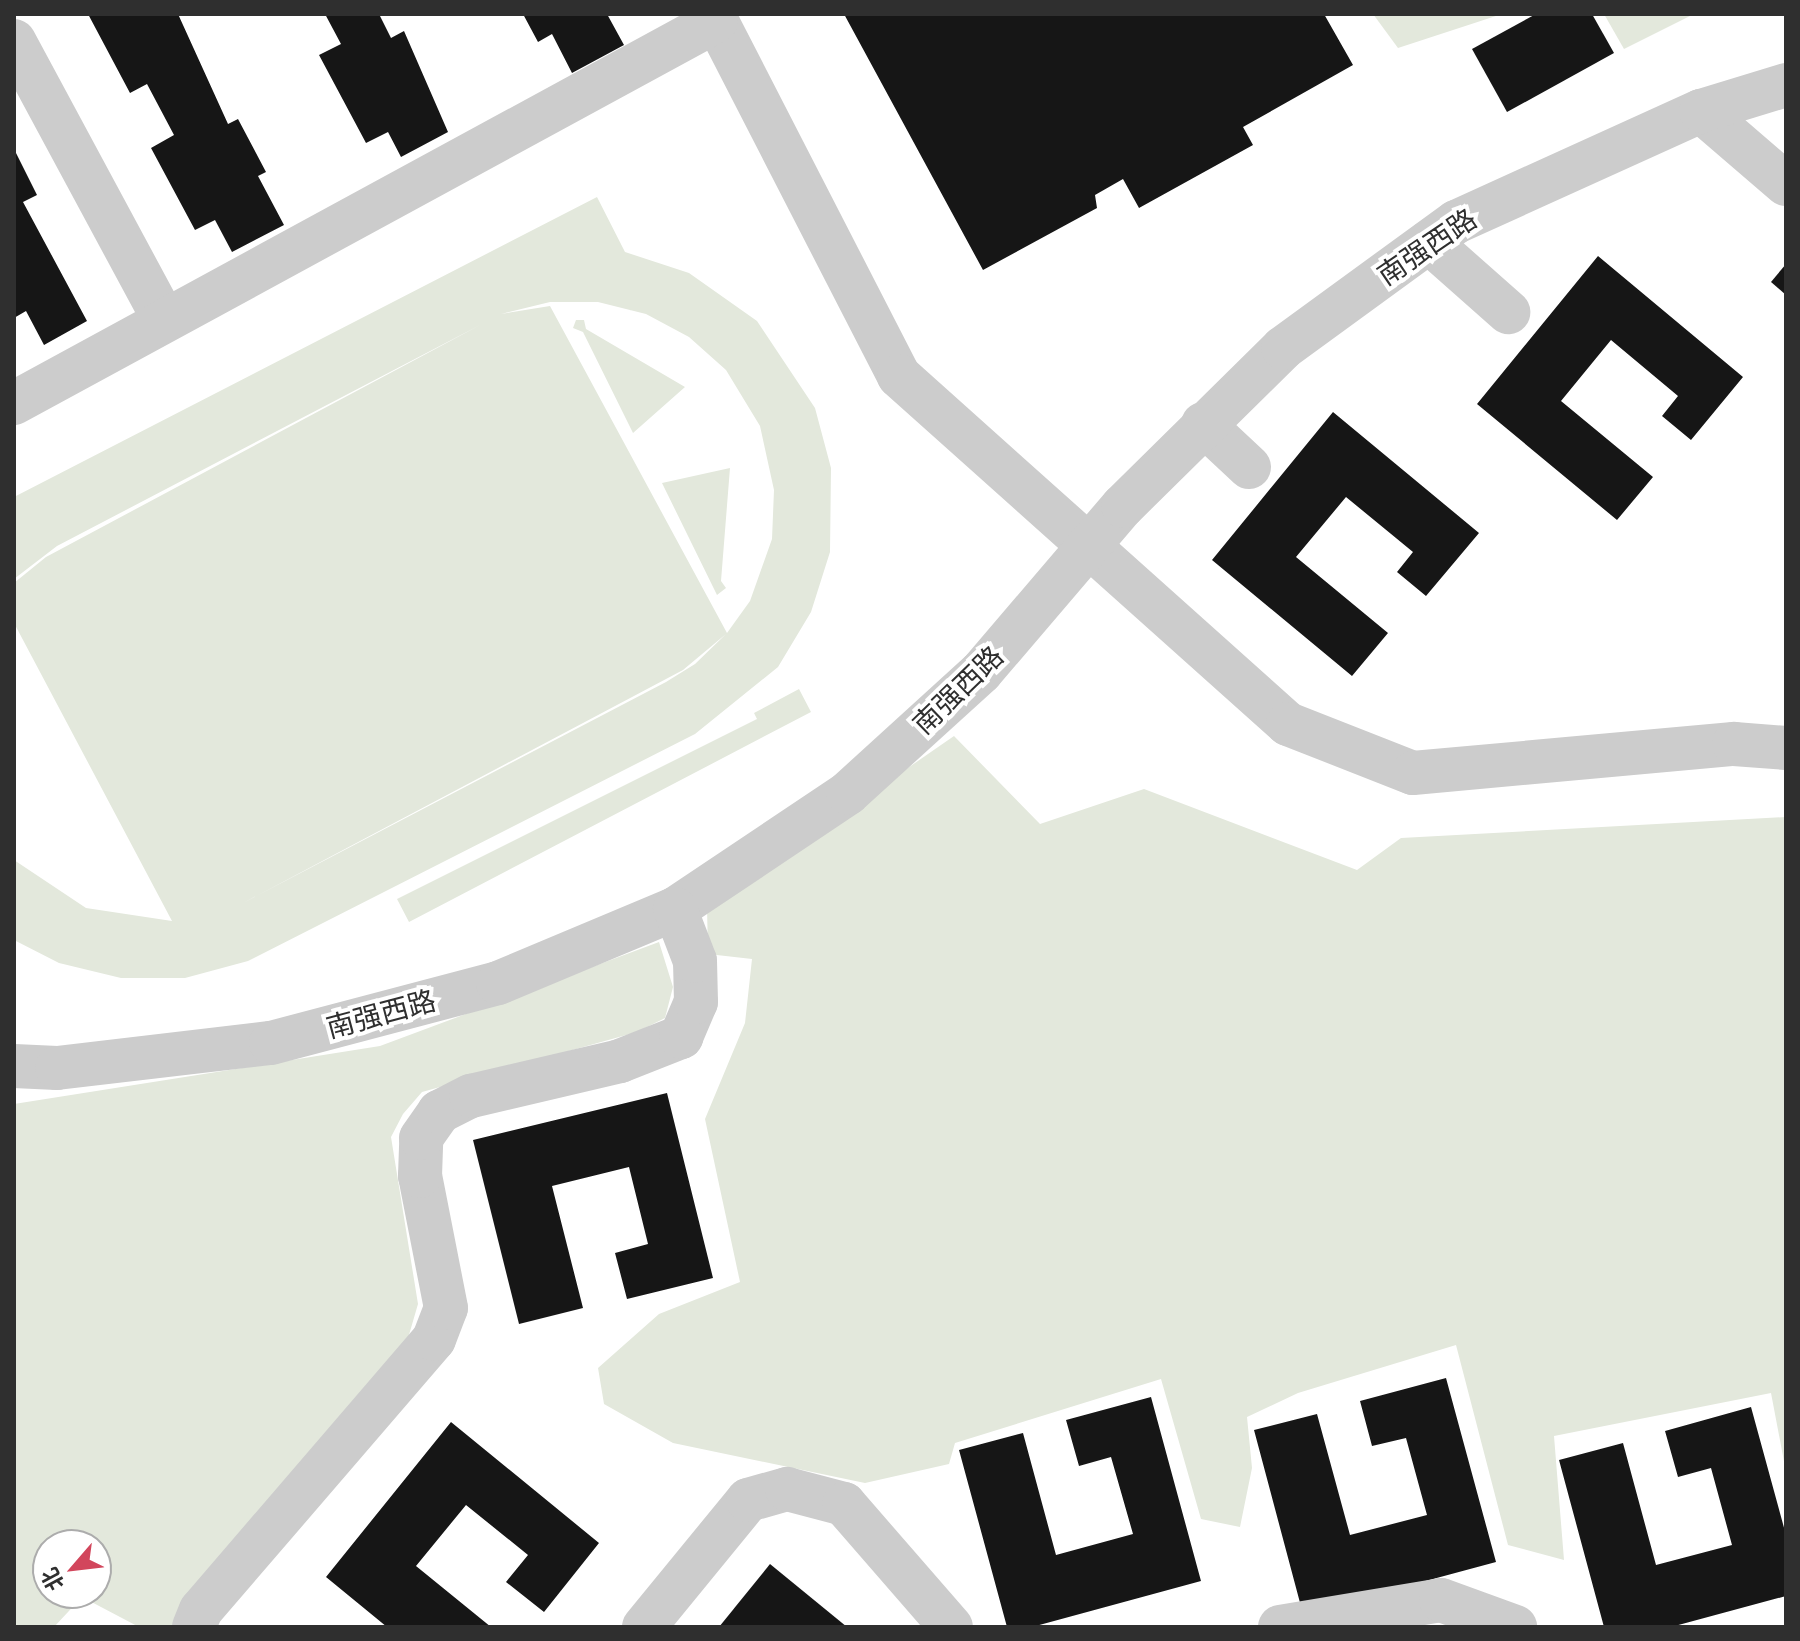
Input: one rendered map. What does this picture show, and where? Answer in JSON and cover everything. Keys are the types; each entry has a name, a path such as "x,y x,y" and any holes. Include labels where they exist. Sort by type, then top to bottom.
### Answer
{"street":[{"path":"14,403 714,18 899,376 1092,544 1288,724 1413,773 1734,744 1786,748"},
{"path":"14,41 164,320"},
{"name":"南强西路","path":"14,1066 57,1068 271,1043 498,983 675,909 848,793 981,672 1092,544 1203,424 1283,348 1456,222 1701,111 1786,85"},
{"path":"1701,111 1786,184"},
{"path":"1429,242 1508,312"},
{"path":"1203,424 1249,467"},
{"path":"194,1627 201,1610 434,1339 446,1308 420,1176 421,1138 439,1112 471,1096 620,1061 681,1037 696,1002 695,961 675,909"},
{"path":"644,1627 748,1500 787,1489 844,1504 951,1627"},
{"path":"1280,1627 1441,1600 1515,1627"}],"shaded area":[{"path":"1373,14 1502,14 1398,48"},
{"path":"1604,14 1694,14 1624,49"},
{"path":"597,197 625,252 689,273 757,321 815,408 831,468 830,552 811,612 778,667 695,734 248,961 185,978 121,978 59,963 14,940 14,860 86,908 172,921 14,623 14,583 46,557 482,324 57,546 14,579 14,497","holes":["550,302 598,302 646,314 689,337 726,370 760,426 774,490 772,539 750,601 727,633 550,306 501,314","726,634 695,664 666,682 243,903 683,670"]},
{"path":"576,320 584,320 586,329 685,387 633,433 583,332 573,328"},
{"path":"730,468 721,581 726,588 717,595 662,483"},
{"path":"799,689 811,712 409,922 397,899 757,719 754,713"},
{"path":"954,736 1040,824 1144,789 1357,870 1401,838 1786,817 1786,1472 1771,1393 1554,1436 1564,1560 1508,1545 1456,1345 1298,1393 1247,1417 1252,1468 1240,1527 1201,1519 1161,1379 955,1443 949,1464 865,1483 673,1443 604,1404 598,1368 659,1314 740,1282 705,1119 745,1023 752,959 708,954 707,907"},
{"path":"659,942 673,987 665,1018 637,1032 422,1092 403,1114 391,1137 418,1304 404,1352 175,1627 139,1627 105,1609 112,1609 112,1529 32,1529 32,1609 71,1609 54,1627 14,1627 14,1104 380,1046"}],"building":[{"path":"88,14 178,14 228,124 238,119 266,172 258,176 284,225 232,252 215,220 195,230 151,148 174,135 147,84 130,93"},
{"path":"325,14 379,14 391,38 404,31 448,132 401,157 388,132 366,143 319,55 341,44"},
{"path":"523,14 607,14 624,45 572,73 552,34 538,42"},
{"path":"844,14 1324,14 1353,65 1243,127 1253,145 1139,208 1123,179 1095,195 1097,208 983,270"},
{"path":"1536,14 1592,14 1614,53 1507,112 1472,49"},
{"path":"14,149 37,195 23,202 87,321 44,345 26,311 14,318"},
{"path":"1598,256 1743,377 1691,440 1662,416 1678,396 1611,340 1561,401 1653,477 1617,520 1477,404"},
{"path":"1786,264 1786,295 1771,282"},
{"path":"1333,412 1479,533 1426,596 1397,572 1413,552 1346,497 1296,557 1388,633 1352,676 1212,560"},
{"path":"667,1093 713,1278 627,1299 615,1253 648,1244 629,1167 552,1186 583,1308 519,1324 473,1140"},
{"path":"1446,1378 1496,1562 1303,1614 1254,1430 1317,1414 1350,1535 1427,1515 1406,1438 1372,1446 1360,1401"},
{"path":"1151,1397 1201,1581 1032,1627 1007,1627 959,1450 1023,1433 1056,1555 1133,1534 1111,1457 1079,1466 1066,1420"},
{"path":"1751,1407 1786,1535 1786,1596 1671,1627 1604,1627 1559,1460 1623,1443 1656,1565 1732,1545 1711,1468 1678,1477 1665,1431"},
{"path":"451,1422 599,1543 544,1612 506,1582 528,1555 466,1505 416,1566 491,1627 387,1627 326,1577"},
{"path":"770,1564 847,1627 719,1627"}]}
